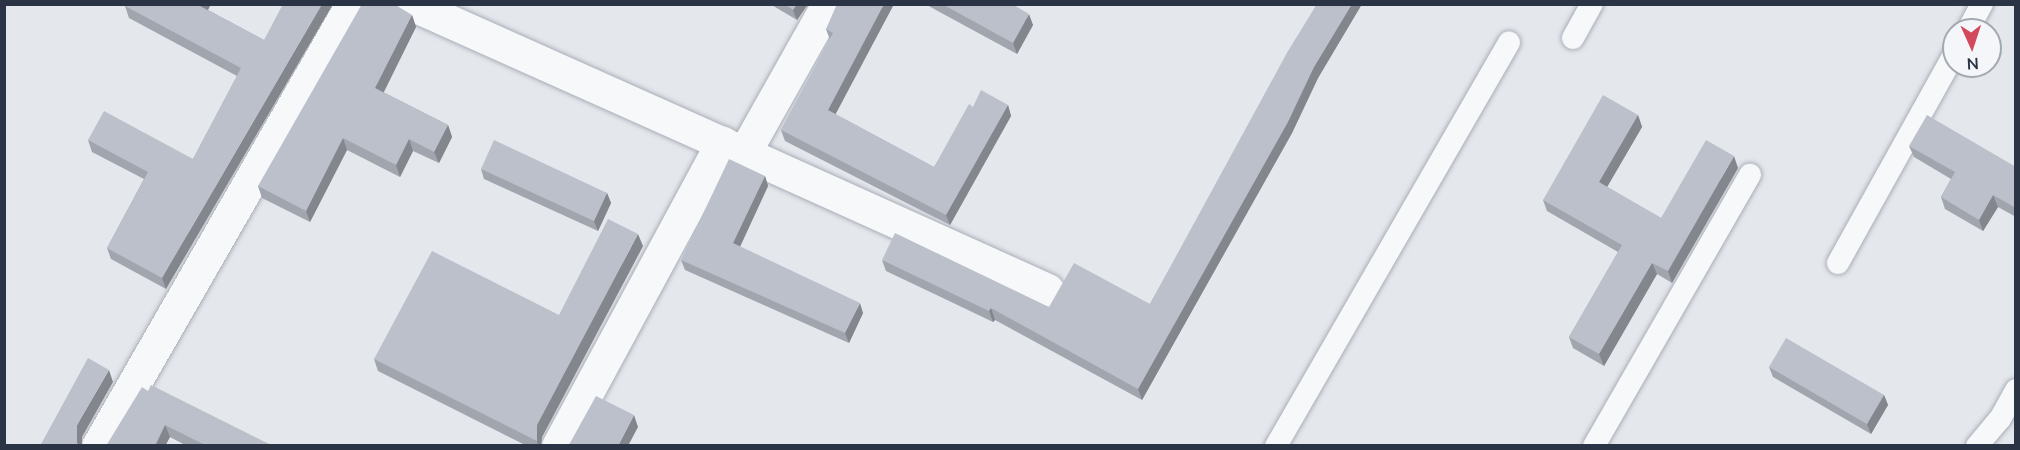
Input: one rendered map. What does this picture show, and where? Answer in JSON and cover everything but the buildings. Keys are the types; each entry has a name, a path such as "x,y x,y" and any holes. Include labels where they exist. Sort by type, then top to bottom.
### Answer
{"street":[{"path":"98,446 352,4"},
{"path":"411,4 454,12 733,148 1048,290"},
{"path":"558,446 733,148 828,4"}],"lane":[{"path":"1573,38 1592,4"},
{"path":"1974,18 1982,4"},
{"path":"1276,446 1509,42"},
{"path":"1838,263 1942,77"},
{"path":"1594,446 1750,176"},
{"path":"1977,446 2000,419 2016,390"}]}
